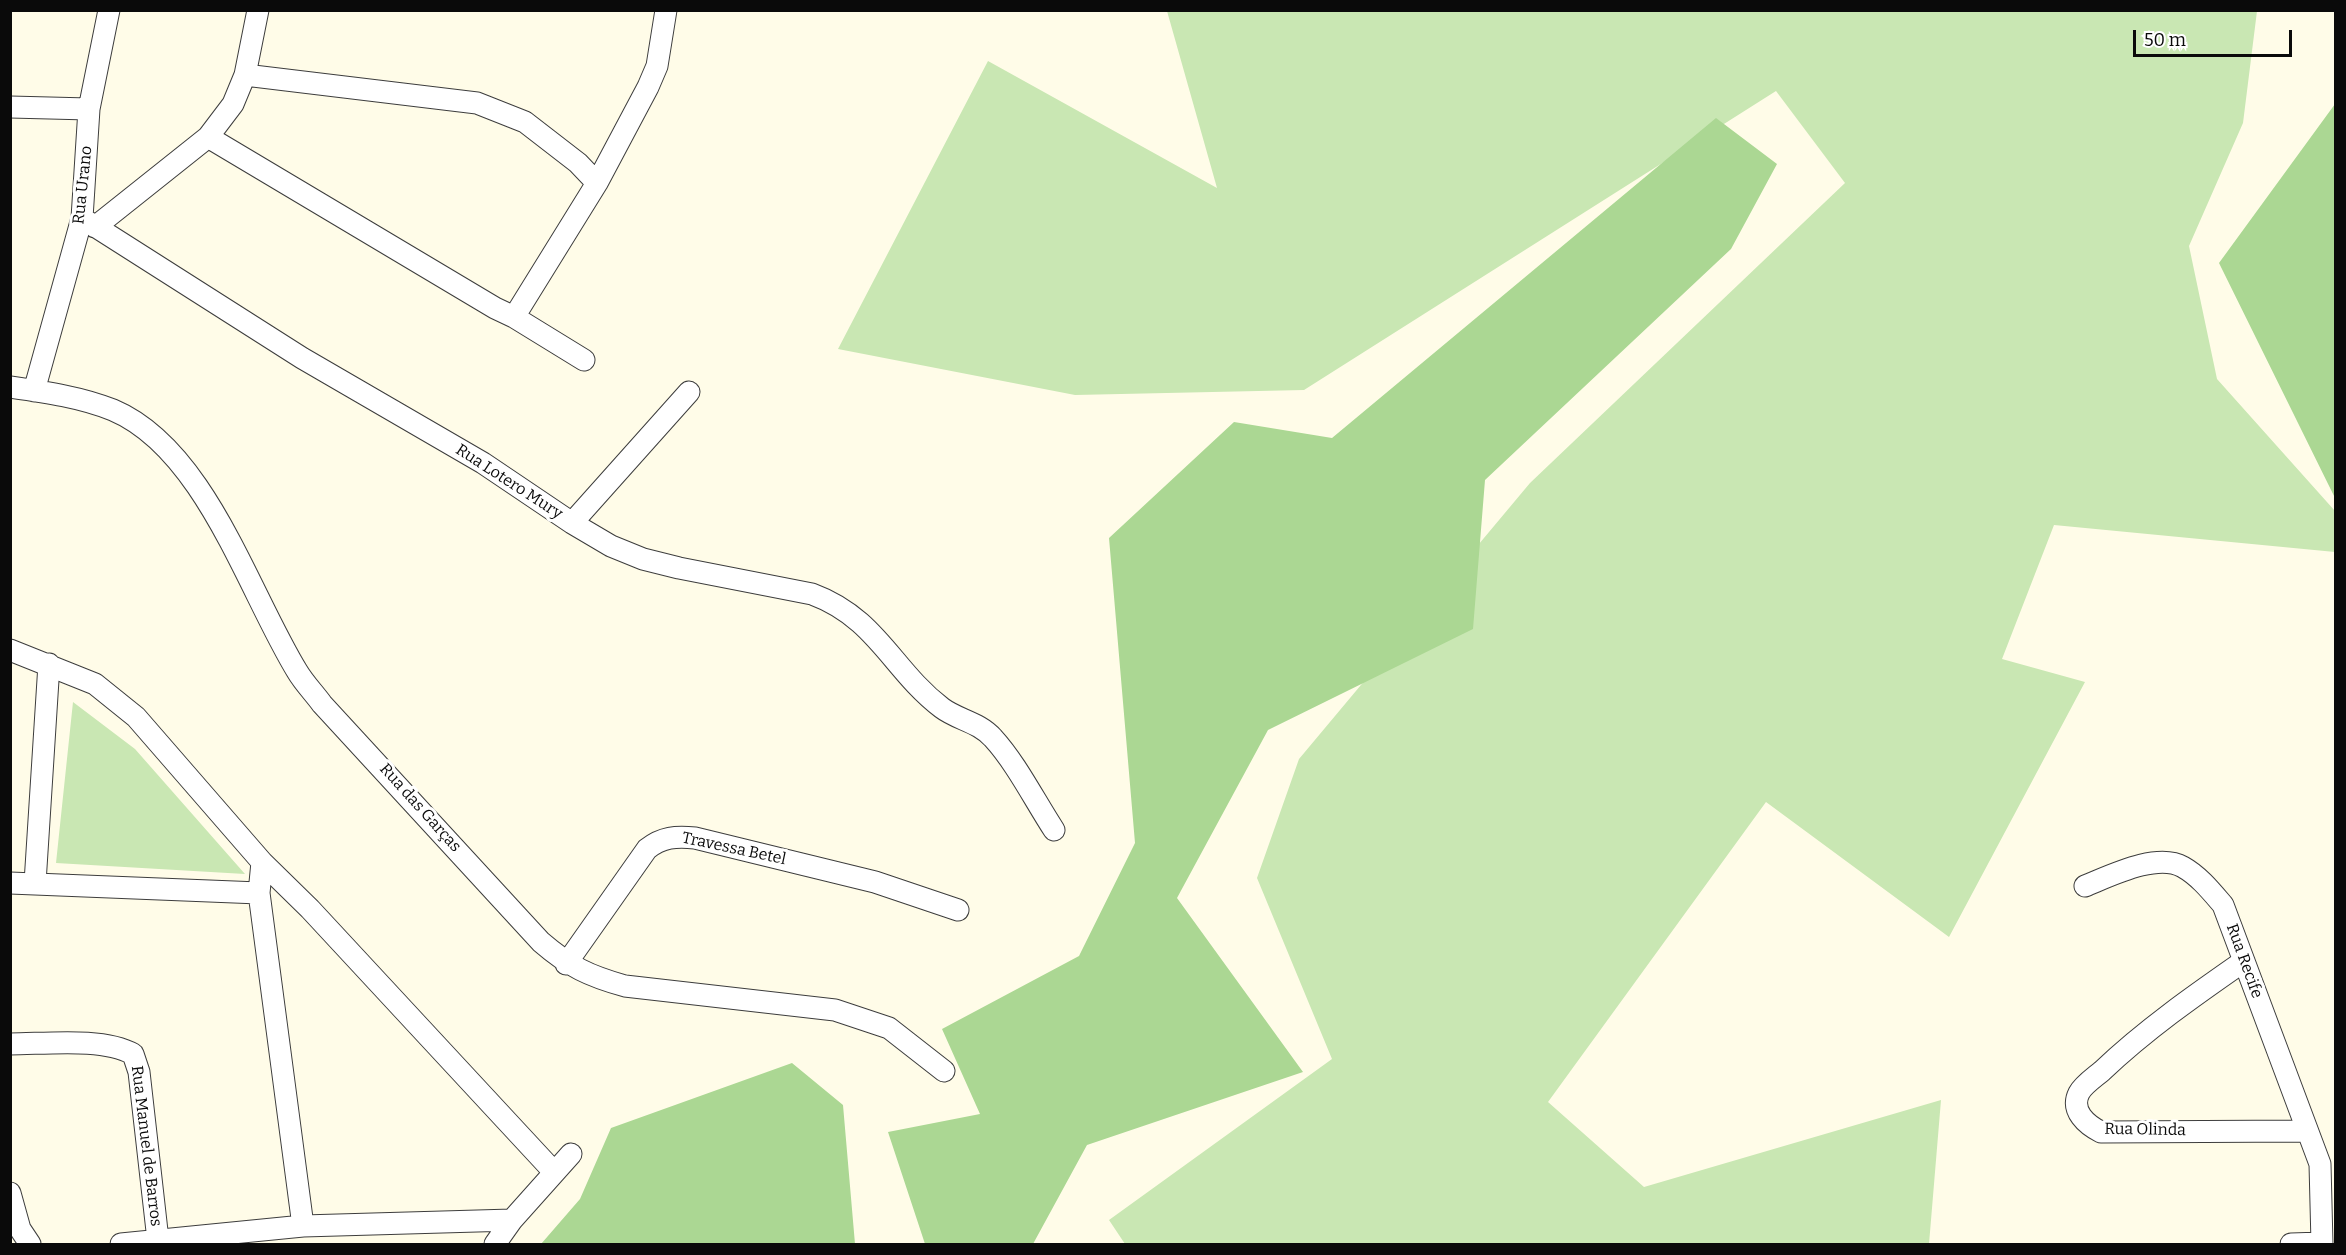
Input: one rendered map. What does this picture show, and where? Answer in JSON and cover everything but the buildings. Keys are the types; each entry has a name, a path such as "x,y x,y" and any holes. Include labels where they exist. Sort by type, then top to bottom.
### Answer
{"street":[{"name":"Rua Urano","path":"34,391 88,222 89,109 109,10"},
{"path":"88,222 208,137 233,104 245,75 258,10"},
{"path":"514,317 597,183 657,66 666,10"},
{"path":"245,75 485,105 525,122 578,163 597,183"},
{"path":"10,107 89,109"},
{"path":"208,137 584,360"},
{"name":"Rua Lotero Mury","path":"88,222 302,358 483,463 572,524 611,546 643,559 812,594 837,603 868,628 942,707 975,724 995,740 1054,830"},
{"name":"Rua das Garças","path":"10,387 76,399 114,410 145,429 169,449 192,479 211,510 297,673 322,704 541,942 566,964 598,979 625,986 835,1010 889,1028 944,1071"},
{"path":"572,524 689,392"},
{"path":"10,650 95,684 136,717 262,862 310,909 554,1173"},
{"path":"35,883 49,664"},
{"name":"Travessa Betel","path":"566,964 646,849 658,840 676,836 695,838 827,869 958,910"},
{"path":"262,862 259,893 303,1226"},
{"name":"Rua Recife","path":"2085,886 2138,866 2158,862 2181,865 2199,879 2223,905 2307,1131 2328,1164"},
{"path":"10,884 35,883 259,893"},
{"name":"Rua Olinda","path":"2244,961 2110,1063 2079,1091 2076,1100 2078,1112 2087,1125 2101,1132 2307,1131"},
{"name":"Rua Manuel de Barros","path":"10,1044 98,1045 122,1048 133,1054 137,1060 158,1240"},
{"path":"495,1245 512,1220 571,1154"},
{"path":"2291,1245 2322,1244 2328,1164"},
{"path":"10,1192 20,1229 30,1245"},
{"path":"121,1245 303,1226 512,1220"}],"green space":[{"path":"1167,11 2257,11 2243,123 2189,246 2217,379 2335,511 2335,552 2054,525 2002,659 2085,682 1949,937 1766,802 1548,1102 1644,1187 1941,1100 1929,1244 1125,1244 1109,1220 1332,1059 1257,878 1299,759 1530,483 1845,183 1776,91 1304,390 1075,395 838,349 988,61 1217,188"},
{"path":"2335,104 2335,498 2219,263"},
{"path":"1716,118 1777,164 1731,249 1485,480 1473,629 1268,730 1177,898 1303,1072 1087,1145 1033,1244 925,1244 888,1132 980,1114 942,1029 1079,956 1135,843 1109,538 1234,422 1332,438"},
{"path":"73,702 135,749 245,874 56,863"},
{"path":"792,1063 843,1105 855,1244 541,1244 580,1199 611,1128"}]}
